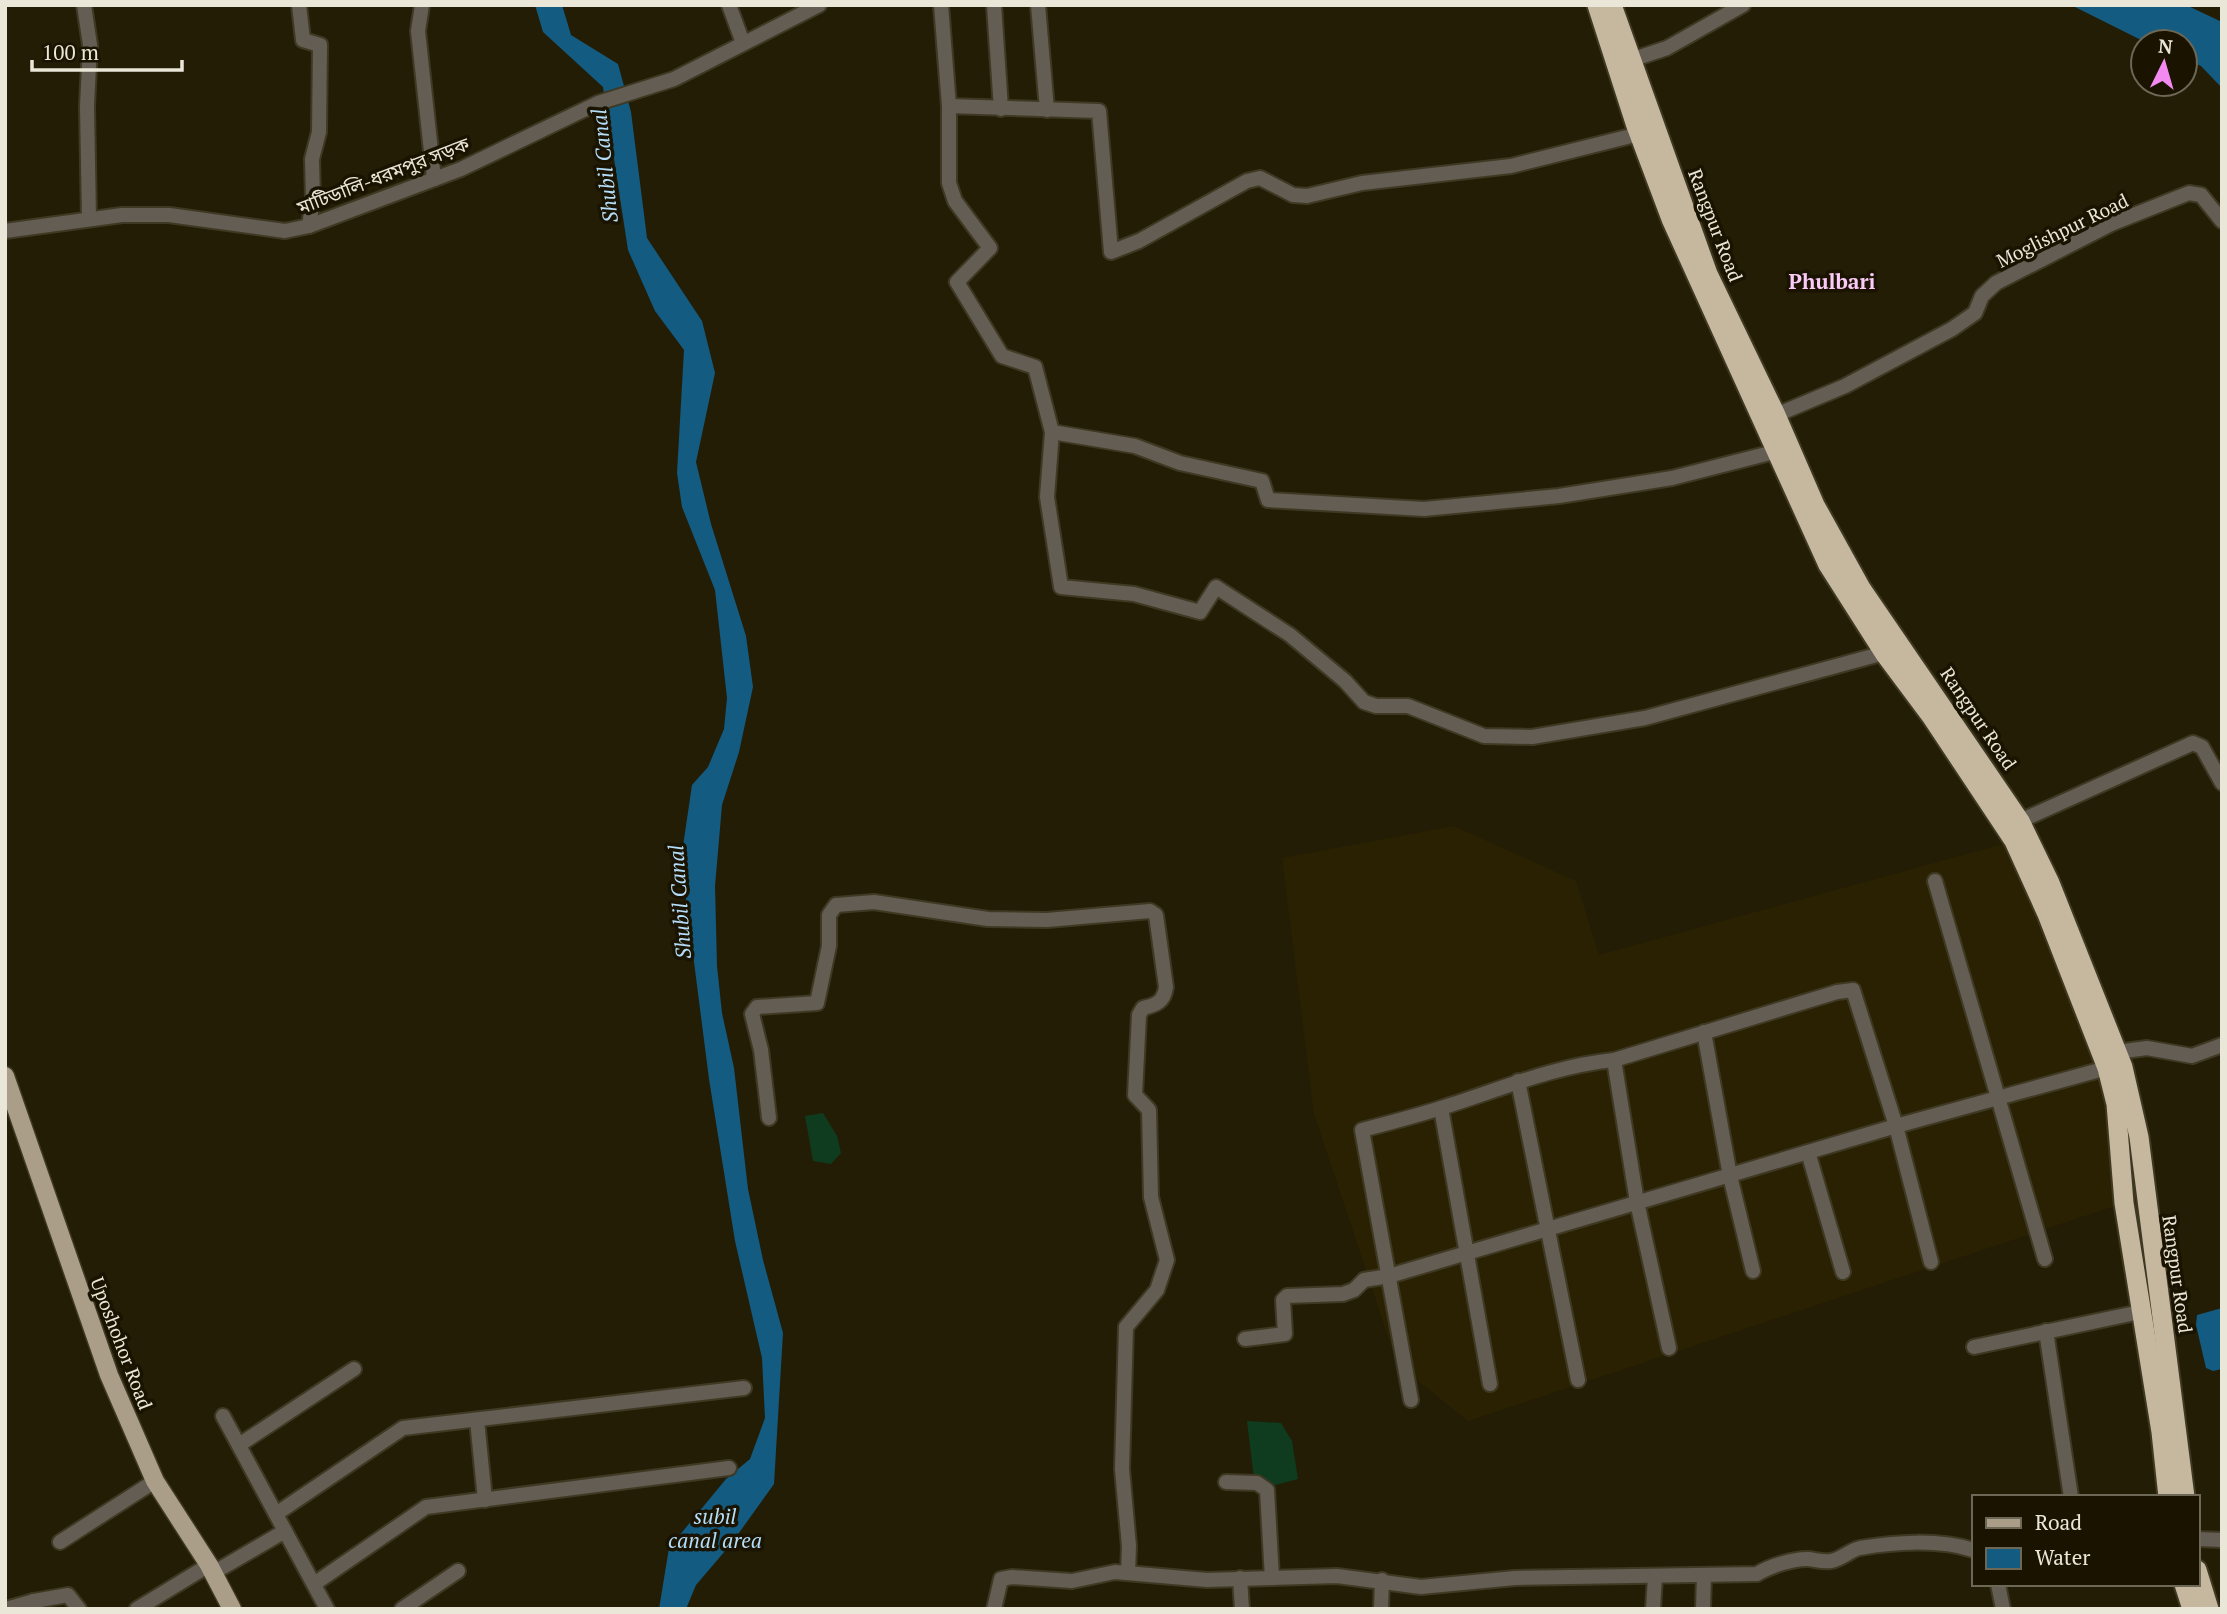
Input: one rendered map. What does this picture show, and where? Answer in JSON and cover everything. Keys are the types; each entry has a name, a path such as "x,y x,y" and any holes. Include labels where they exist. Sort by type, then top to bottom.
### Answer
{"highway":[{"name":"Rangpur Road","path":"1597,5 1639,134 1676,232 1774,452 1828,565 1884,653 1931,716 2014,841 2112,1060 2124,1203 2161,1432 2168,1495"},
{"name":"Rangpur Road","path":"1612,5 1707,274 1776,415 1815,505 1861,589 2020,821 2050,883 2139,1137 2185,1495"},
{"path":"2199,1576 2209,1609"},
{"path":"2185,1586 2192,1609"}],"main road":[{"name":"Uposhohor Road","path":"5,1076 109,1375 155,1481 211,1569 232,1609"}],"street":[{"path":"84,5 90,45 89,219"},
{"path":"299,5 303,40 320,45 319,132 312,159 313,199 309,226"},
{"path":"422,5 418,31 434,179"},
{"path":"729,5 743,43 819,5"},
{"path":"941,5 949,106 949,183 956,201 990,248 957,282 1002,356 1035,367 1052,432 1047,497 1061,587 1134,594 1200,612 1216,587 1290,635 1345,681 1364,702 1376,706 1408,706 1484,736 1532,737 1645,718 1884,653"},
{"path":"994,5 1001,109"},
{"path":"1038,5 1047,110"},
{"path":"1630,60 1667,48 1743,5"},
{"name":"মাটিডালি-ধরমপুর সড়ক","path":"5,231 121,215 215,219 285,231 309,226 434,179 597,103 674,79 743,43"},
{"path":"949,106 1099,111 1111,252 1139,242 1247,181 1260,178 1293,195 1307,196 1362,183 1511,166 1639,134"},
{"name":"Moglishpur Road","path":"1776,415 1845,386 1952,329 1975,313 1982,296 1996,283 2111,225 2189,193 2200,195 2222,221"},
{"path":"1052,432 1135,446 1180,463 1262,481 1268,500 1424,509 1559,496 1672,478 1774,452"},
{"path":"2020,821 2193,743 2202,747 2222,783"},
{"path":"1935,881 2045,1259"},
{"path":"769,1118 761,1050 752,1014 757,1007 817,1003 829,946 829,915 836,905 874,902 988,919 1047,920 1150,911 1156,915 1165,996 1157,1005 1143,1008 1139,1015 1135,1095 1149,1110 1152,1197 1167,1259 1157,1290 1126,1327 1122,1468 1129,1546 1128,1573"},
{"path":"1411,1400 1362,1130 1441,1108 1518,1081 1588,1063 1614,1060 1837,992 1853,990 1895,1126 1931,1262"},
{"path":"1704,1032 1730,1176 1753,1271"},
{"path":"1245,1339 1285,1334 1283,1300 1287,1296 1343,1294 1354,1290 1364,1280 1389,1276 1998,1098 2147,1048 2192,1056 2222,1045"},
{"path":"1614,1060 1637,1202 1669,1348"},
{"path":"1518,1081 1578,1380"},
{"path":"1441,1108 1490,1384"},
{"path":"1808,1152 1843,1272"},
{"path":"1974,1347 2140,1312"},
{"path":"2046,1331 2071,1495"},
{"path":"239,1445 354,1369"},
{"path":"276,1514 403,1429 744,1388"},
{"path":"223,1416 327,1609"},
{"path":"477,1420 485,1500"},
{"path":"314,1584 426,1507 729,1468"},
{"path":"60,1542 155,1481"},
{"path":"1226,1482 1257,1483 1267,1490 1272,1578"},
{"path":"137,1609 285,1531"},
{"path":"2199,1539 2222,1541"},
{"path":"994,1609 1003,1578 1072,1581 1104,1573 1208,1580 1337,1576 1421,1587 1505,1578 1758,1574 1767,1568 1809,1559 1833,1561 1864,1548 1926,1544 1960,1546 1972,1550"},
{"path":"402,1609 457,1571"},
{"path":"1703,1609 1704,1574"},
{"path":"1653,1609 1655,1577"},
{"path":"1240,1578 1242,1609"},
{"path":"1381,1609 1382,1580"},
{"path":"1998,1586 2003,1609"},
{"path":"6,1609 34,1605 68,1595 79,1609"}],"shaded area":[{"path":"1454,826 1576,881 1599,955 2014,841 2107,1068 2124,1203 1468,1421 1397,1364 1314,1114 1282,858"}],"green space":[{"path":"823,1113 837,1136 841,1153 831,1164 813,1161 805,1116"},
{"path":"1247,1421 1281,1423 1292,1441 1298,1479 1268,1487 1254,1479"}],"water":[{"name":"subil canal area","path":"535,5 562,5 571,35 618,64 631,112 647,238 702,321 715,373 696,462 711,524 746,636 753,687 739,752 722,805 715,886 717,966 722,1013 734,1068 748,1189 763,1260 783,1333 774,1484 731,1544 696,1585 686,1609 659,1609 669,1548 726,1479 750,1459 765,1418 762,1358 735,1241 709,1079 683,876 683,846 692,785 708,767 724,729 727,698 715,590 682,507 677,473 684,350 655,311 628,250 603,87 543,32"},
{"path":"2071,5 2186,5 2222,22 2222,88 2199,65 2199,28 2129,28 2129,34"},
{"path":"2222,1308 2222,1369 2213,1371 2206,1368 2196,1325 2197,1315"}],"district":[{"name":"Phulbari","path":"1832,281"}],"water label":[{"name":"Shubil Canal","path":"604,166"},
{"name":"Shubil Canal","path":"679,902"}]}
